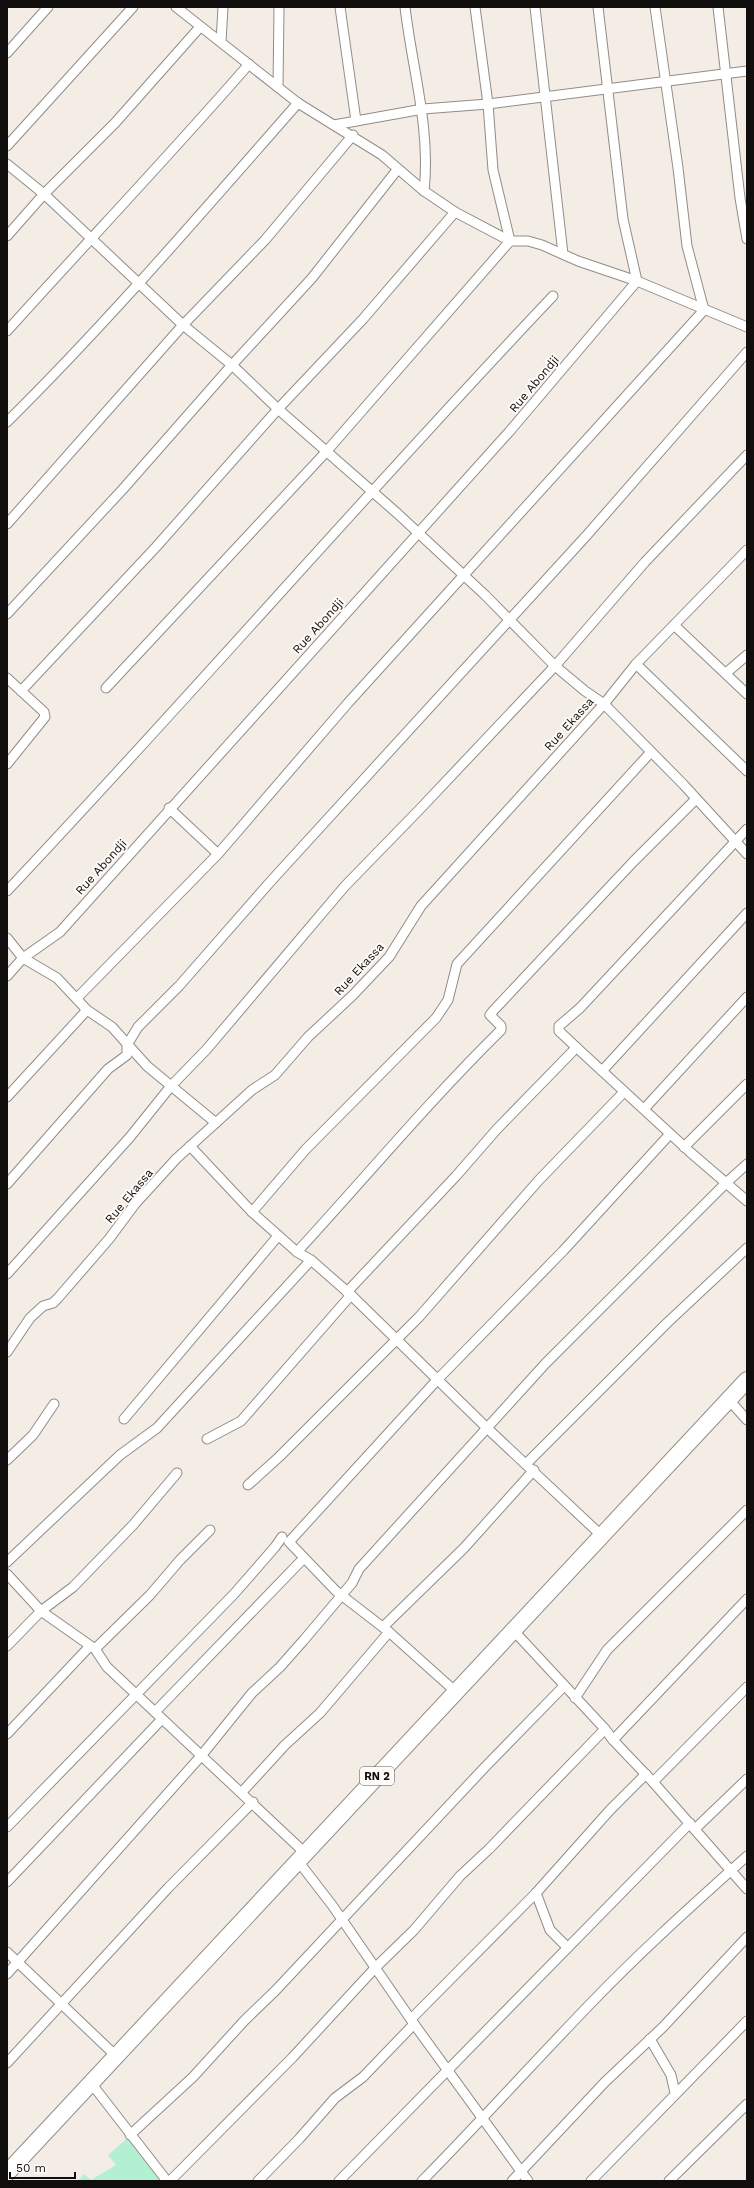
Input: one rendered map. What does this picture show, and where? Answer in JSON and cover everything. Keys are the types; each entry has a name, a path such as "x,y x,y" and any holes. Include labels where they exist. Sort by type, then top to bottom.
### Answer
{"highway":[{"name":"RN 2","path":"7,2173 747,1380"}],"street":[{"path":"7,53 48,7"},
{"path":"7,146 133,7"},
{"path":"176,7 298,103 353,135 382,155 397,170 454,212 510,241 528,241 637,281 747,327"},
{"path":"221,42 223,7"},
{"path":"278,87 279,7"},
{"path":"340,7 356,121"},
{"path":"405,7 410,48 423,109 426,165 424,191"},
{"path":"475,7 488,104 492,170 510,241"},
{"path":"535,7 563,254"},
{"path":"598,7 623,219 637,281"},
{"path":"656,7 667,81 687,246 704,310"},
{"path":"718,7 740,198 747,239"},
{"path":"7,236 44,194 114,123 200,27"},
{"path":"7,331 90,238 184,139 249,64"},
{"path":"334,125 423,109 488,104 747,71"},
{"path":"7,422 37,392 139,282 298,103"},
{"path":"7,524 183,325 265,240 353,135"},
{"path":"7,164 44,194 183,325 232,365 278,409 464,576 555,666 585,691 604,704 747,854"},
{"path":"7,614 123,489 232,365 312,278 397,170"},
{"path":"21,691 156,547 278,409 363,320 454,212"},
{"path":"106,688 326,452 510,241"},
{"name":"Rue Abondji","path":"7,976 23,958 60,932 169,808 509,432 637,281"},
{"path":"7,890 180,705 464,389 553,296"},
{"path":"77,998 218,854 348,703 704,310"},
{"path":"7,1184 108,1069 127,1055 127,1045 138,1027 179,986 271,881 509,621 747,352"},
{"path":"7,1274 130,1137 170,1086 206,1050 344,886 419,810 555,666 645,562 747,455"},
{"name":"Rue Ekassa","path":"7,1352 30,1318 43,1306 52,1303 58,1298 102,1248 135,1204 190,1146 252,1090 275,1075 308,1038 353,996 389,957 421,906 604,704 636,664 747,550"},
{"path":"674,625 747,694"},
{"path":"726,673 747,654"},
{"path":"636,664 747,771"},
{"path":"7,678 44,712 45,717 7,764"},
{"path":"252,1212 317,1138 436,1018 448,1000 457,964 651,752"},
{"path":"297,1252 369,1173 396,1140 500,1030 501,1026 490,1015 493,1011 633,862 696,799"},
{"path":"169,808 218,854"},
{"path":"747,829 736,843 580,1008 559,1026 560,1032 624,1092 645,1108 684,1147 727,1182 747,1201"},
{"path":"602,1071 747,913"},
{"path":"7,938 23,958 56,978 87,1010 112,1027 127,1045 170,1086 216,1123"},
{"path":"645,1108 747,997"},
{"path":"7,1097 87,1010"},
{"path":"207,1439 241,1421 349,1293 497,1129 576,1047"},
{"path":"684,1147 747,1084"},
{"path":"248,1485 398,1340 544,1174 624,1092"},
{"path":"456,1692 386,1629 342,1594 336,1591 289,1542 437,1380 563,1251 670,1134"},
{"path":"190,1146 252,1212 297,1252 311,1260 349,1293 488,1429 534,1470 602,1536"},
{"path":"7,1974 202,1756 252,1693 280,1667 352,1583 359,1569 488,1429 545,1364 727,1182 747,1164"},
{"path":"124,1419 278,1236"},
{"path":"526,1464 667,1323 747,1248"},
{"path":"7,1562 120,1455 157,1428 311,1260"},
{"path":"729,1400 747,1420"},
{"path":"7,1460 33,1435 54,1404"},
{"path":"242,1792 285,1745 320,1713 386,1629 464,1548 534,1470"},
{"path":"7,1646 41,1611 73,1587 133,1525 177,1473"},
{"path":"575,1698 607,1650 747,1510"},
{"path":"7,1734 93,1647 150,1595 180,1560 210,1530"},
{"path":"7,1827 234,1594 282,1537"},
{"path":"7,1882 304,1558"},
{"path":"7,1574 41,1611 93,1647 107,1667 138,1694 159,1716 253,1802 302,1857 375,1968 528,2181"},
{"path":"613,1740 747,1600"},
{"path":"513,1630 693,1826 747,1889"},
{"path":"130,2135 198,2073 236,2029 276,1990 342,1918 564,1686"},
{"path":"653,1782 747,1687"},
{"path":"170,2181 292,2058 375,1968 414,1930 460,1876 489,1849 605,1729"},
{"path":"258,2181 299,2139 332,2101 363,2077 413,2022 536,1893 610,1810 646,1774"},
{"path":"339,2181 567,1947 693,1826 747,1779"},
{"path":"7,2062 168,1888 253,1802"},
{"path":"422,2181 484,2118 594,2000 747,1856"},
{"path":"536,1893 550,1930 567,1947"},
{"path":"512,2181 522,2172 524,2167 540,2149 663,2027 747,1937"},
{"path":"7,1952 116,2056"},
{"path":"591,2181 675,2093 747,2021"},
{"path":"650,2039 671,2075 675,2093"},
{"path":"91,2083 167,2181"},
{"path":"669,2181 747,2104"}],"green space":[{"path":"129,2137 162,2181 78,2181 84,2174 91,2180 116,2165 108,2155"}]}
